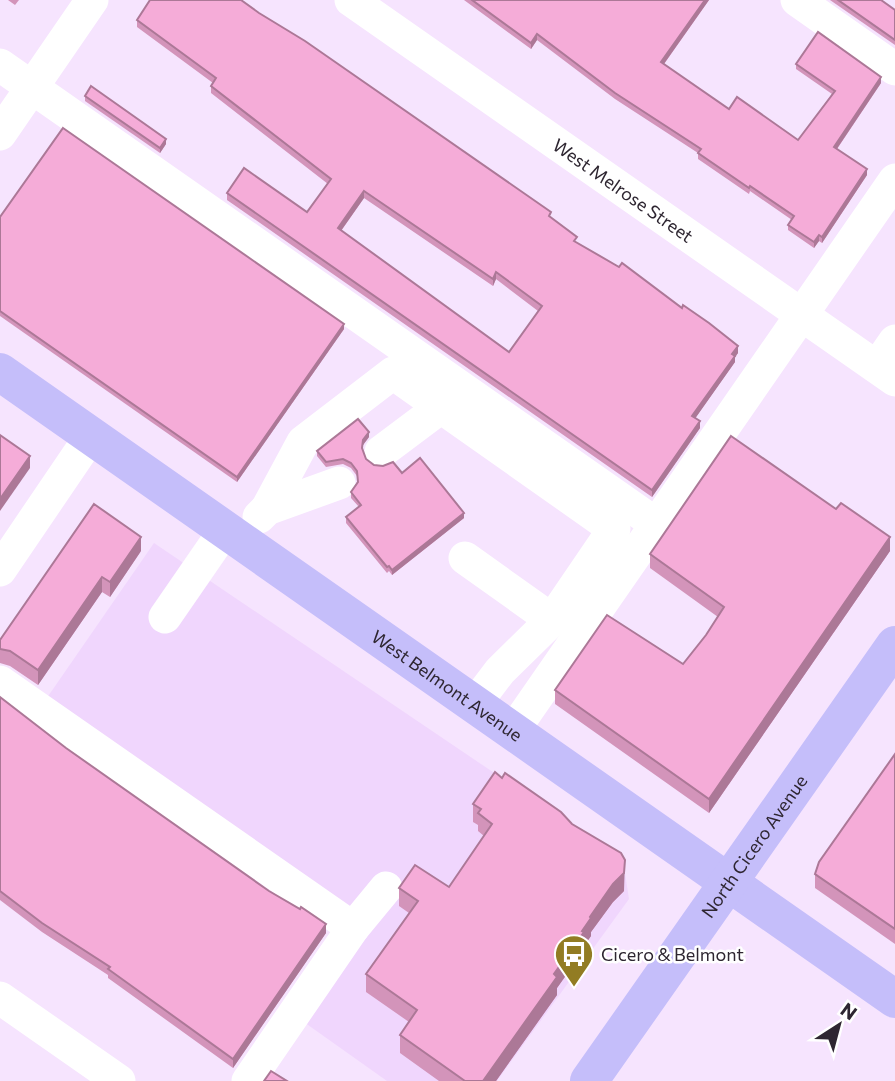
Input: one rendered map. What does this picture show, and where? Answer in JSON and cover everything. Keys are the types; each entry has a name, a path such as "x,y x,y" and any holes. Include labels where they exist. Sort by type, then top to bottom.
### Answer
{"main road":[{"name":"West Belmont Avenue","path":"2,378 92,436 729,880 895,999"},
{"name":"North Cicero Avenue","path":"589,1081 895,645"}],"street":[{"path":"0,134 92,0"},
{"name":"West Melrose Street","path":"351,0 801,315 889,363"},
{"path":"797,0 895,69"},
{"path":"0,65 656,524"},
{"path":"513,731 895,180"},
{"path":"267,509 303,442 393,373 614,529 552,620 500,671 475,704"},
{"path":"381,452 441,407"},
{"path":"0,570 92,436"},
{"path":"165,617 231,534 267,509 339,483"},
{"path":"465,558 552,620"},
{"path":"0,682 352,928"},
{"path":"248,1081 352,928 386,888"},
{"path":"0,998 119,1081"}],"shaded area":[{"path":"154,543 623,860 629,899 497,1081 387,1081 301,1020 363,931 42,705"}],"building":[{"path":"150,0 241,0 305,41 551,212 549,216 577,237 574,241 619,267 622,263 738,346 732,354 735,356 692,416 700,421 652,490 227,193 244,168 307,212 331,179 211,86 216,78 137,20","holes":["364,191 493,279 496,272 542,306 509,352 338,228"]},
{"path":"472,0 705,0 661,62 729,109 737,97 798,140 835,91 796,64 818,32 881,77 834,147 867,169 822,237 819,235 814,242 788,225 794,216 698,153 701,149 615,93 537,34 531,43"},
{"path":"838,0 881,0 895,10 895,40"},
{"path":"91,86 166,139 160,148 85,96"},
{"path":"63,128 344,324 237,477 0,311 0,217"},
{"path":"358,419 369,432 363,440 362,448 366,459 374,465 383,466 393,462 402,473 420,458 464,513 392,570 346,517 361,505 351,492 358,482 357,471 351,463 343,459 326,462 317,451"},
{"path":"0,435 30,456 0,499"},
{"path":"731,436 836,509 841,503 890,537 709,799 555,690 607,615 683,664 706,635 724,607 650,554"},
{"path":"94,504 141,537 110,582 102,577 38,670 10,651 0,649 0,640"},
{"path":"0,697 66,748 269,891 300,909 301,907 326,924 233,1059 108,969 110,967 42,923 0,891"},
{"path":"895,754 895,929 815,874 819,862"},
{"path":"495,772 502,778 505,773 561,812 572,824 621,853 625,860 624,873 590,917 582,931 584,932 554,974 557,977 483,1081 465,1081 400,1035 417,1010 366,974 418,901 399,888 415,865 449,887 492,824 478,813 481,809 473,804"},
{"path":"271,1071 287,1081 264,1081"}],"place":[{"name":"Cicero & Belmont","path":"574,988"}]}
